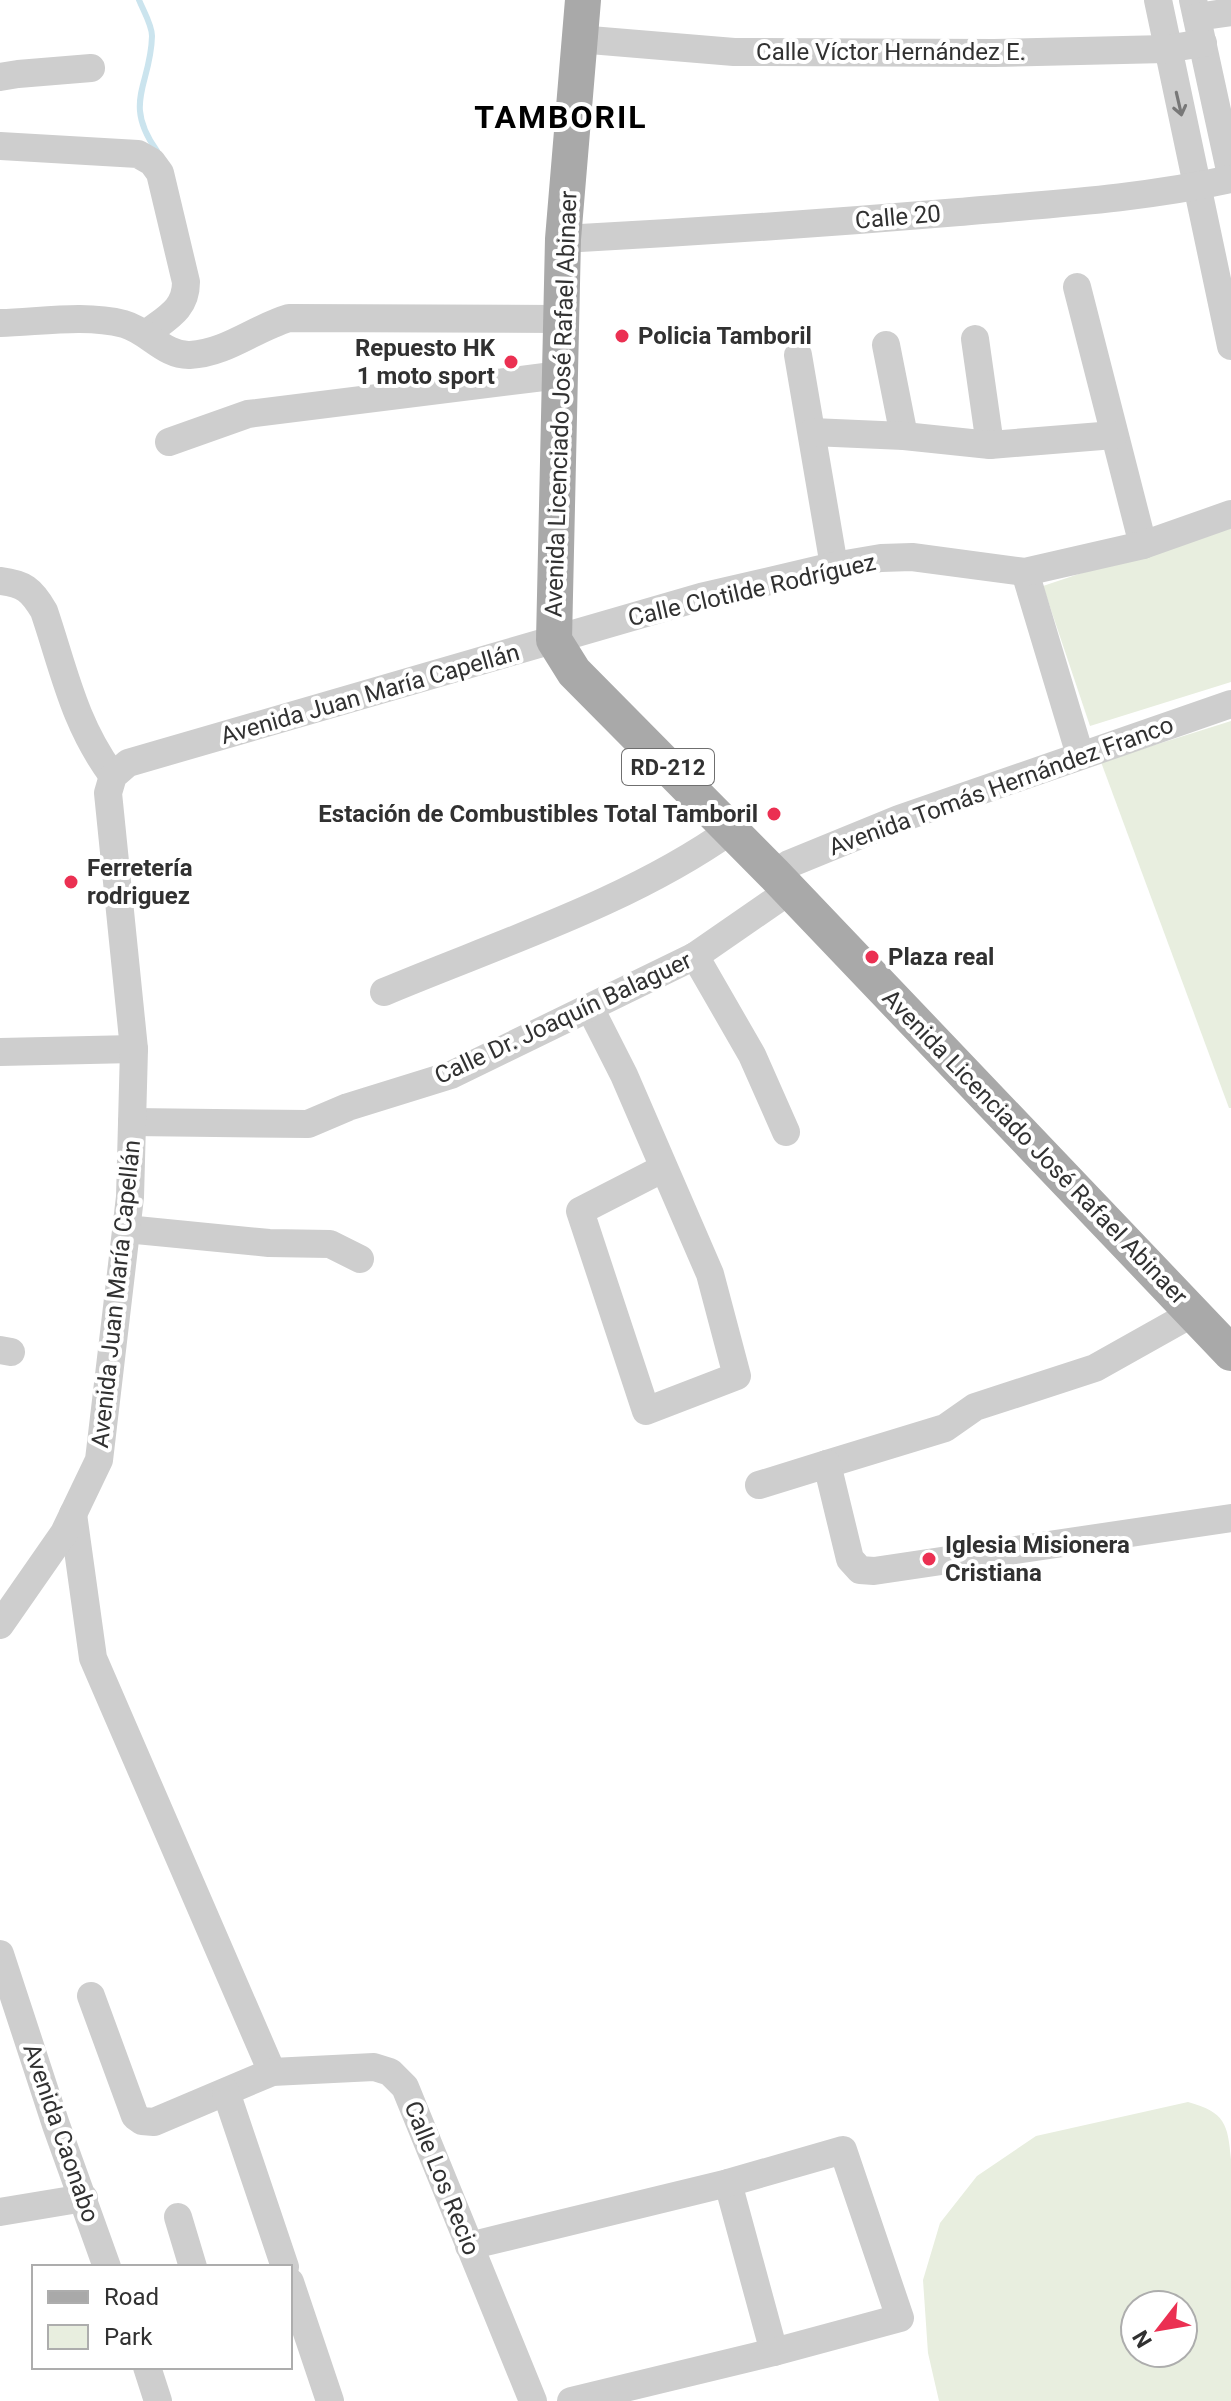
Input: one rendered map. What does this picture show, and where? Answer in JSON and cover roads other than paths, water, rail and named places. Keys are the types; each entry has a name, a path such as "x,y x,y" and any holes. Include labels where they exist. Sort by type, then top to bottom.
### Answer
{"main road":[{"name":"Avenida Licenciado José Rafael Abinaer","path":"583,0 563,239 554,640 574,672 782,882 1231,1353"}],"street":[{"path":"1158,0 1231,346"},
{"name":"Calle Víctor Hernández E.","path":"578,39 750,52 994,53 1166,49 1197,20 1231,12"},
{"path":"1197,20 1231,177"},
{"path":"0,77 91,68"},
{"path":"0,145 138,154 152,162 160,173 186,282 186,298 146,334"},
{"name":"Calle 20","path":"563,239 754,229 1021,206 1198,187 1231,177"},
{"path":"1077,287 1143,545"},
{"path":"0,323 97,320 126,325 146,334 170,352 187,355 212,352 289,318 561,319"},
{"path":"975,339 990,445"},
{"path":"886,345 904,436"},
{"path":"798,355 834,566"},
{"path":"169,442 248,414 560,375"},
{"path":"812,432 904,436 990,445 1114,435"},
{"name":"Calle Clotilde Rodríguez","path":"554,640 701,597 834,566 888,557 912,557 1025,572 1143,545 1231,514"},
{"path":"1025,572 1080,755"},
{"path":"0,581 20,584 40,603 75,709 92,749 113,776"},
{"name":"Avenida Juan María Capellán","path":"0,1625 64,1533 99,1460 130,1197 134,1049 108,793 113,776 128,763 554,640"},
{"name":"Avenida Tomás Hernández Franco","path":"782,882 789,864 899,819 1231,704"},
{"path":"384,992 620,893 700,852 731,830"},
{"name":"Calle Dr. Joaquín Balaguer","path":"132,1122 308,1124 348,1107 451,1075 695,956 782,882"},
{"path":"695,956 752,1055 786,1132"},
{"path":"590,1008 624,1075 662,1169 710,1274 737,1376 646,1411 580,1211 662,1169"},
{"path":"0,1052 134,1049"},
{"path":"126,1229 269,1243 330,1244 360,1259"},
{"path":"759,1485 945,1428 975,1407 1095,1368 1193,1313"},
{"path":"827,1464 850,1559 860,1570 874,1571 1231,1518"},
{"path":"73,1514 93,1658 272,2072"},
{"name":"Avenida Caonabo","path":"0,1954 106,2265"},
{"name":"Calle Los Recio","path":"91,1996 135,2116 142,2121 154,2122 272,2072 374,2067 390,2072 405,2087 533,2401"},
{"path":"226,2092 284,2265"},
{"path":"469,2246 728,2183 843,2150 900,2318 571,2401"},
{"path":"728,2183 774,2352"},
{"path":"0,2212 84,2198"},
{"path":"178,2217 192,2265"},
{"path":"292,2297 330,2401"},
{"path":"148,2369 158,2401"}],"waterway":[{"path":"139,0 152,36 141,94 141,119 157,151"}],"place":[{"name":"Policia Tamboril","path":"622,336"},
{"name":"Repuesto HK 1 moto sport","path":"511,362"},
{"name":"Estación de Combustibles Total Tamboril","path":"774,814"},
{"name":"Ferretería rodriguez","path":"71,882"},
{"name":"Plaza real","path":"872,957"},
{"name":"Iglesia Misionera Cristiana","path":"929,1559"}],"district":[{"name":"TAMBORIL","path":"561,117"}]}
